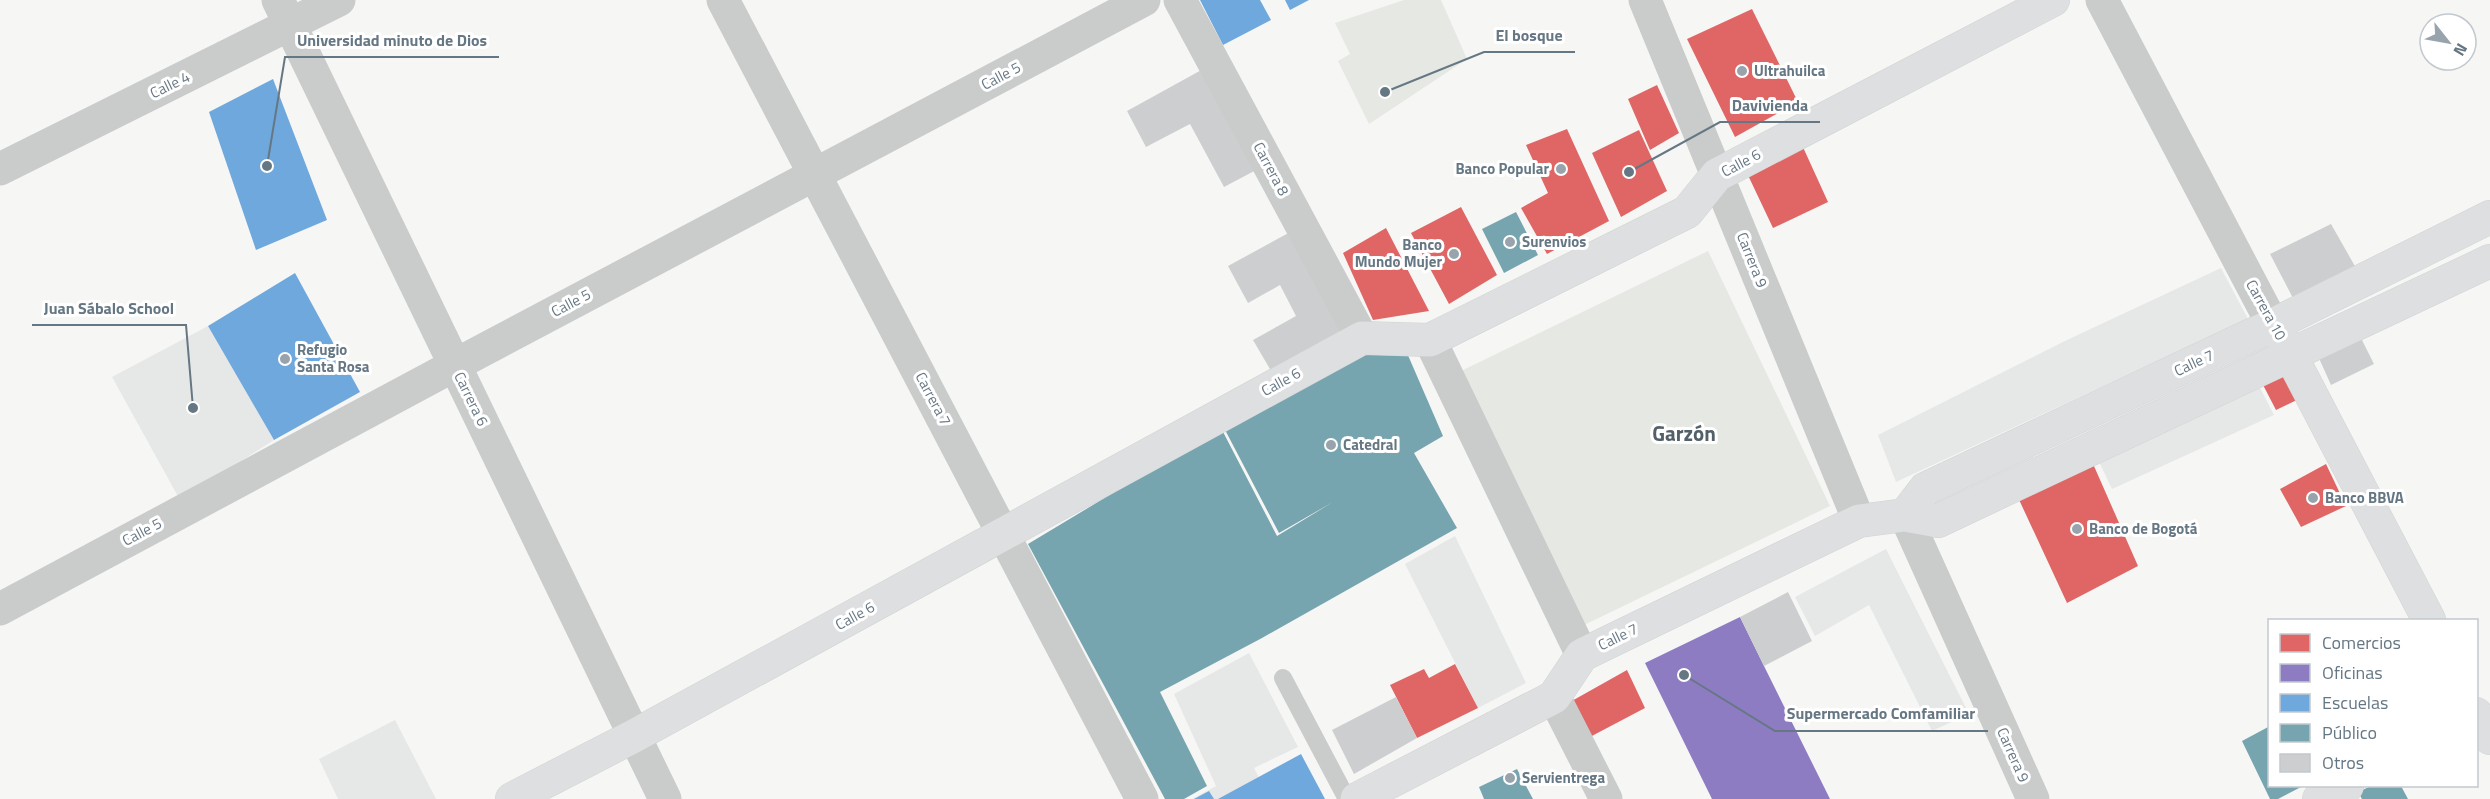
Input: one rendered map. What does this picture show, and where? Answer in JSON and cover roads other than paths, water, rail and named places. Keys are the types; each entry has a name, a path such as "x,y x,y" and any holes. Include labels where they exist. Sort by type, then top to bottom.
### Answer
{"street":[{"name":"Calle 4","path":"0,169 284,13 339,0"},
{"name":"Carrera 7","path":"723,0 1142,799"},
{"name":"Calle 5","path":"0,609 454,364 1144,0"},
{"name":"Carrera 8","path":"1180,0 1362,338"},
{"name":"Carrera 9","path":"1645,0 1859,521"},
{"name":"Calle 6","path":"513,799 634,736 1362,338 1430,340 1687,212 1717,175 2053,0"},
{"name":"Carrera 10","path":"2102,0 2273,325 2292,355 2428,619"},
{"name":"Carrera 6","path":"284,13 664,799"},
{"name":"Calle 7","path":"1905,515 1924,489 2273,325 2490,217"},
{"name":"Calle 7","path":"1357,799 1554,697 1582,655 1859,521 1905,515 1938,521 2490,261"},
{"path":"1430,340 1582,655"},
{"name":"Carrera 9","path":"1905,515 2033,799"},
{"path":"1554,697 1606,799"},
{"path":"2319,799 2345,787"}],"lane":[{"path":"1283,678 1347,799"}],"place":[{"name":"Ultrahuilca","path":"1742,71"},
{"name":"El bosque","path":"1385,92"},
{"name":"Universidad minuto de Dios","path":"267,166"},
{"name":"Banco Popular","path":"1561,169"},
{"name":"Davivienda","path":"1629,172"},
{"name":"Surenvios","path":"1510,242"},
{"name":"Banco Mundo Mujer","path":"1454,254"},
{"name":"Refugio Santa Rosa","path":"285,359"},
{"name":"Juan Sábalo School","path":"193,408"},
{"name":"Catedral","path":"1331,445"},
{"name":"Banco BBVA","path":"2313,498"},
{"name":"Banco de Bogotá","path":"2077,529"},
{"name":"Supermercado Comfamiliar","path":"1684,675"},
{"name":"Servientrega","path":"1510,778"}],"district":[{"name":"Garzón","path":"1684,434"}]}
